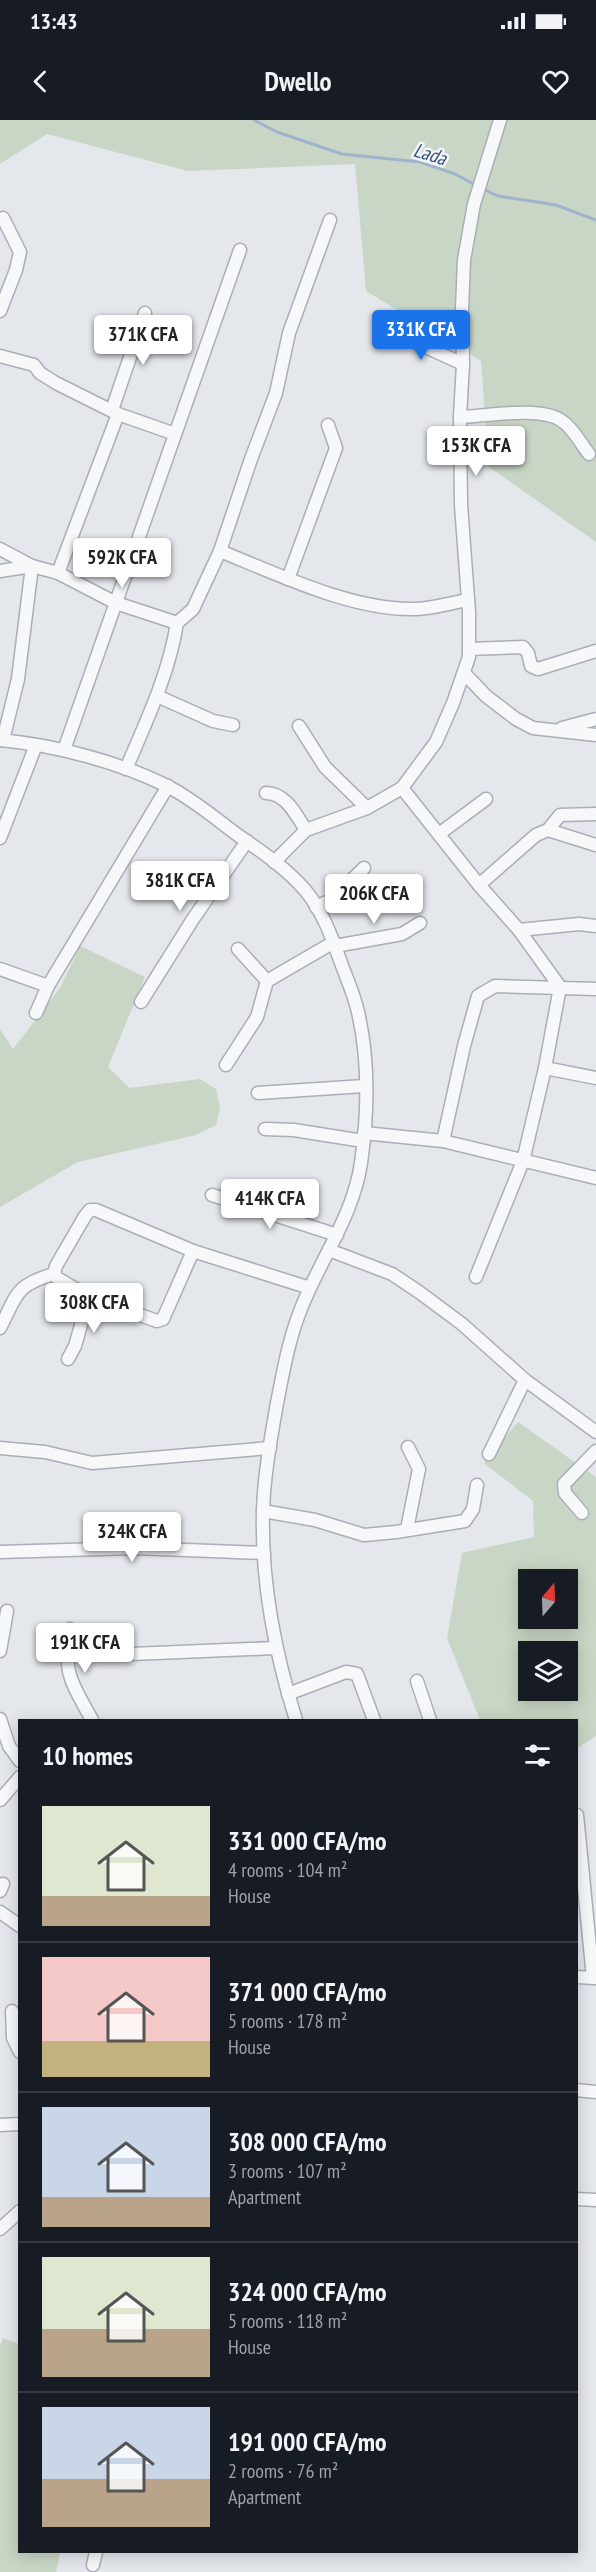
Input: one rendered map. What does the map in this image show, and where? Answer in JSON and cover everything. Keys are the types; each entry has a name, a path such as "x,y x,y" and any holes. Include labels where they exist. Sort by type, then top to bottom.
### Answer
{"street":[{"path":"274,862 306,830 367,808 402,788 435,742 464,673 469,649 461,505 460,417 464,364 462,309 464,260 474,204 500,120"},
{"path":"0,311 16,270 20,252 3,218"},
{"path":"126,769 157,696 176,639 177,623 193,609 220,551 276,393 289,333 330,220"},
{"path":"64,750 240,250"},
{"path":"58,573 115,412 145,313"},
{"path":"391,331 464,364"},
{"path":"0,356 34,365 40,373 56,383 115,412 175,434"},
{"path":"460,417 537,414 552,416 564,422 589,454"},
{"path":"288,579 336,448 328,424"},
{"path":"0,549 32,566 58,573 116,603 177,623"},
{"path":"220,551 322,593 395,609 416,609 468,600"},
{"path":"0,571 32,566"},
{"path":"32,566 18,679 2,740 64,750 126,769 168,786 274,862 304,889 327,924 357,1008 364,1042 364,1137 355,1193 310,1288 290,1339 270,1448 263,1511 264,1553 275,1648 296,1719"},
{"path":"469,649 523,647 528,653 531,666 538,669 596,651"},
{"path":"464,673 486,696 516,719 533,728 596,735"},
{"path":"157,696 213,721 233,725"},
{"path":"555,729 596,719"},
{"path":"299,726 326,767 367,808"},
{"path":"0,838 36,745"},
{"path":"36,1013 48,986 168,786"},
{"path":"402,788 519,930 560,987 524,1161 476,1277"},
{"path":"266,793 273,793 283,798 306,830"},
{"path":"439,834 486,799"},
{"path":"480,885 536,835 548,830 561,815 596,814"},
{"path":"548,830 596,845"},
{"path":"141,1002 193,919 247,842"},
{"path":"316,907 331,900 364,868"},
{"path":"226,1065 257,1017 267,981 334,944 394,937 420,923"},
{"path":"519,930 579,924 596,926"},
{"path":"238,949 267,981"},
{"path":"0,969 48,986"},
{"path":"443,1141 464,1046 478,996 495,986 596,989"},
{"path":"545,1068 596,1078"},
{"path":"258,1093 364,1086"},
{"path":"265,1129 443,1141 596,1178"},
{"path":"212,1195 337,1235"},
{"path":"54,1274 56,1266 90,1210 96,1210 193,1251 310,1288"},
{"path":"329,1250 392,1274 462,1324 525,1380 596,1432"},
{"path":"54,1274 89,1297 151,1320 164,1319 193,1251"},
{"path":"0,1328 20,1290 32,1280 54,1274"},
{"path":"68,1359 75,1346 89,1297"},
{"path":"489,1454 525,1380"},
{"path":"406,1529 419,1470 408,1447"},
{"path":"0,1448 45,1452 92,1463 270,1448"},
{"path":"582,1513 566,1493 564,1485 596,1451"},
{"path":"263,1511 315,1520 364,1535 396,1532 465,1521 473,1509 477,1485"},
{"path":"0,1552 134,1548 264,1553"},
{"path":"0,1651 7,1611"},
{"path":"70,1629 66,1653 67,1671 91,1719"},
{"path":"132,1654 275,1648"},
{"path":"288,1694 346,1672 357,1674 374,1719"},
{"path":"417,1681 430,1719"},
{"path":"0,1719 5,1744 18,1759"},
{"path":"0,1800 18,1779"},
{"path":"578,1823 592,1929 595,1978 578,1977"},
{"path":"0,1912 18,1925"},
{"path":"12,2011 6,2037 18,2050"},
{"path":"578,2091 596,2092"},
{"path":"0,2125 18,2124"},
{"path":"578,2199 596,2200"},
{"path":"0,2229 18,2213"},
{"path":"93,2565 96,2553"}],"green space":[{"path":"0,120 596,120 596,542 489,467 481,361 366,291 355,164 188,171 47,134 0,164"},
{"path":"80,946 145,977 108,1067 129,1088 200,1079 216,1089 220,1108 216,1125 196,1135 78,1162 0,1207 0,1029 13,1049 60,988"},
{"path":"518,1422 596,1477 596,1736 578,1748 578,1719 480,1719 447,1638 462,1553 534,1537 533,1501 484,1463"},
{"path":"3,2338 18,2344 18,2553 60,2553 56,2572 0,2572 0,2346"}],"waterway":[{"name":"Lada","path":"254,120 277,132 342,154 420,162 455,174 477,186"},
{"name":"Lada","path":"483,189 498,196 556,205 596,220"}]}
